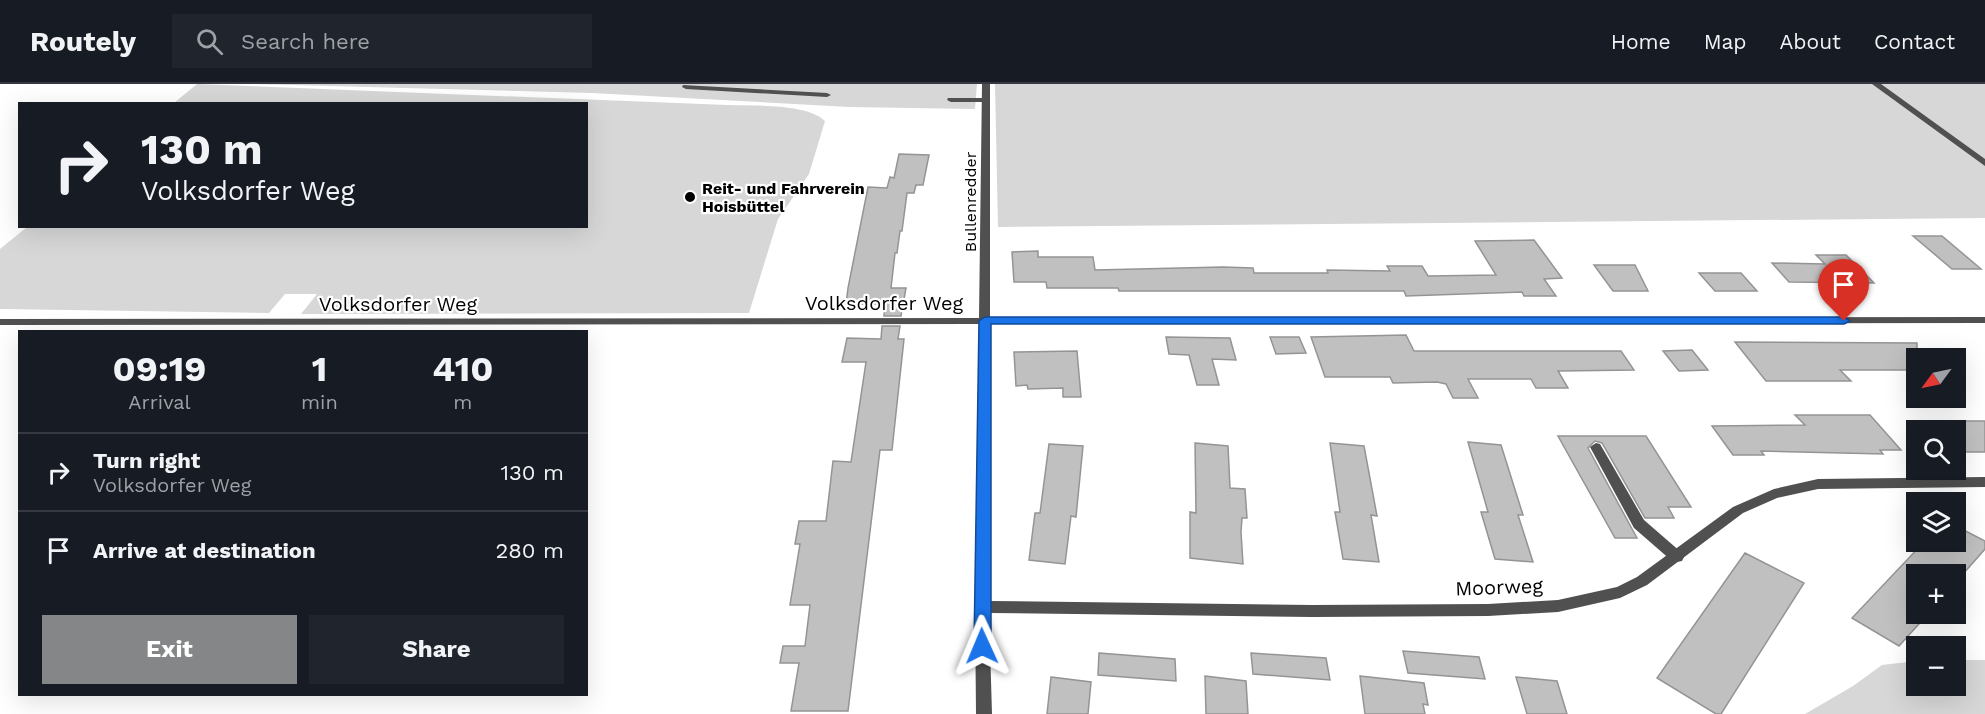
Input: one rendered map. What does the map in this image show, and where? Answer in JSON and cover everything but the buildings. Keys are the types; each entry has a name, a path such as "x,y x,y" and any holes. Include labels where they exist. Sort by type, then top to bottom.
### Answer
{"street":[{"name":"Bullenredder","path":"984,714 982,607 986,84"},
{"path":"1876,84 1985,163"},
{"path":"686,87 827,95"},
{"path":"951,100 986,100"},
{"name":"Volksdorfer Weg","path":"0,322 1985,320"},
{"path":"1596,447 1639,524 1677,557"},
{"name":"Moorweg","path":"982,607 1312,611 1488,610 1558,606 1620,592 1677,557 1738,510 1774,494 1798,487 1829,484 1985,482"}],"shaded area":[{"name":"Reit- und Fahrverein Hoisbüttel","path":"197,84 764,106 806,111 825,121 809,174 778,219 749,313 301,314 317,294 285,294 269,313 0,309 0,249 26,228 588,228 588,102 175,102"},
{"path":"252,84 977,84 975,109 849,107 592,93"},
{"path":"995,84 1985,84 1985,218 998,227"},
{"path":"1966,660 1985,660 1985,714 1805,714 1853,686 1882,665 1906,662 1906,696 1966,696"}],"place":[{"name":"Reit- und Fahrverein Hoisbüttel","path":"690,197"}],"route":[{"path":"982,646 985,321 1844,321"}]}
